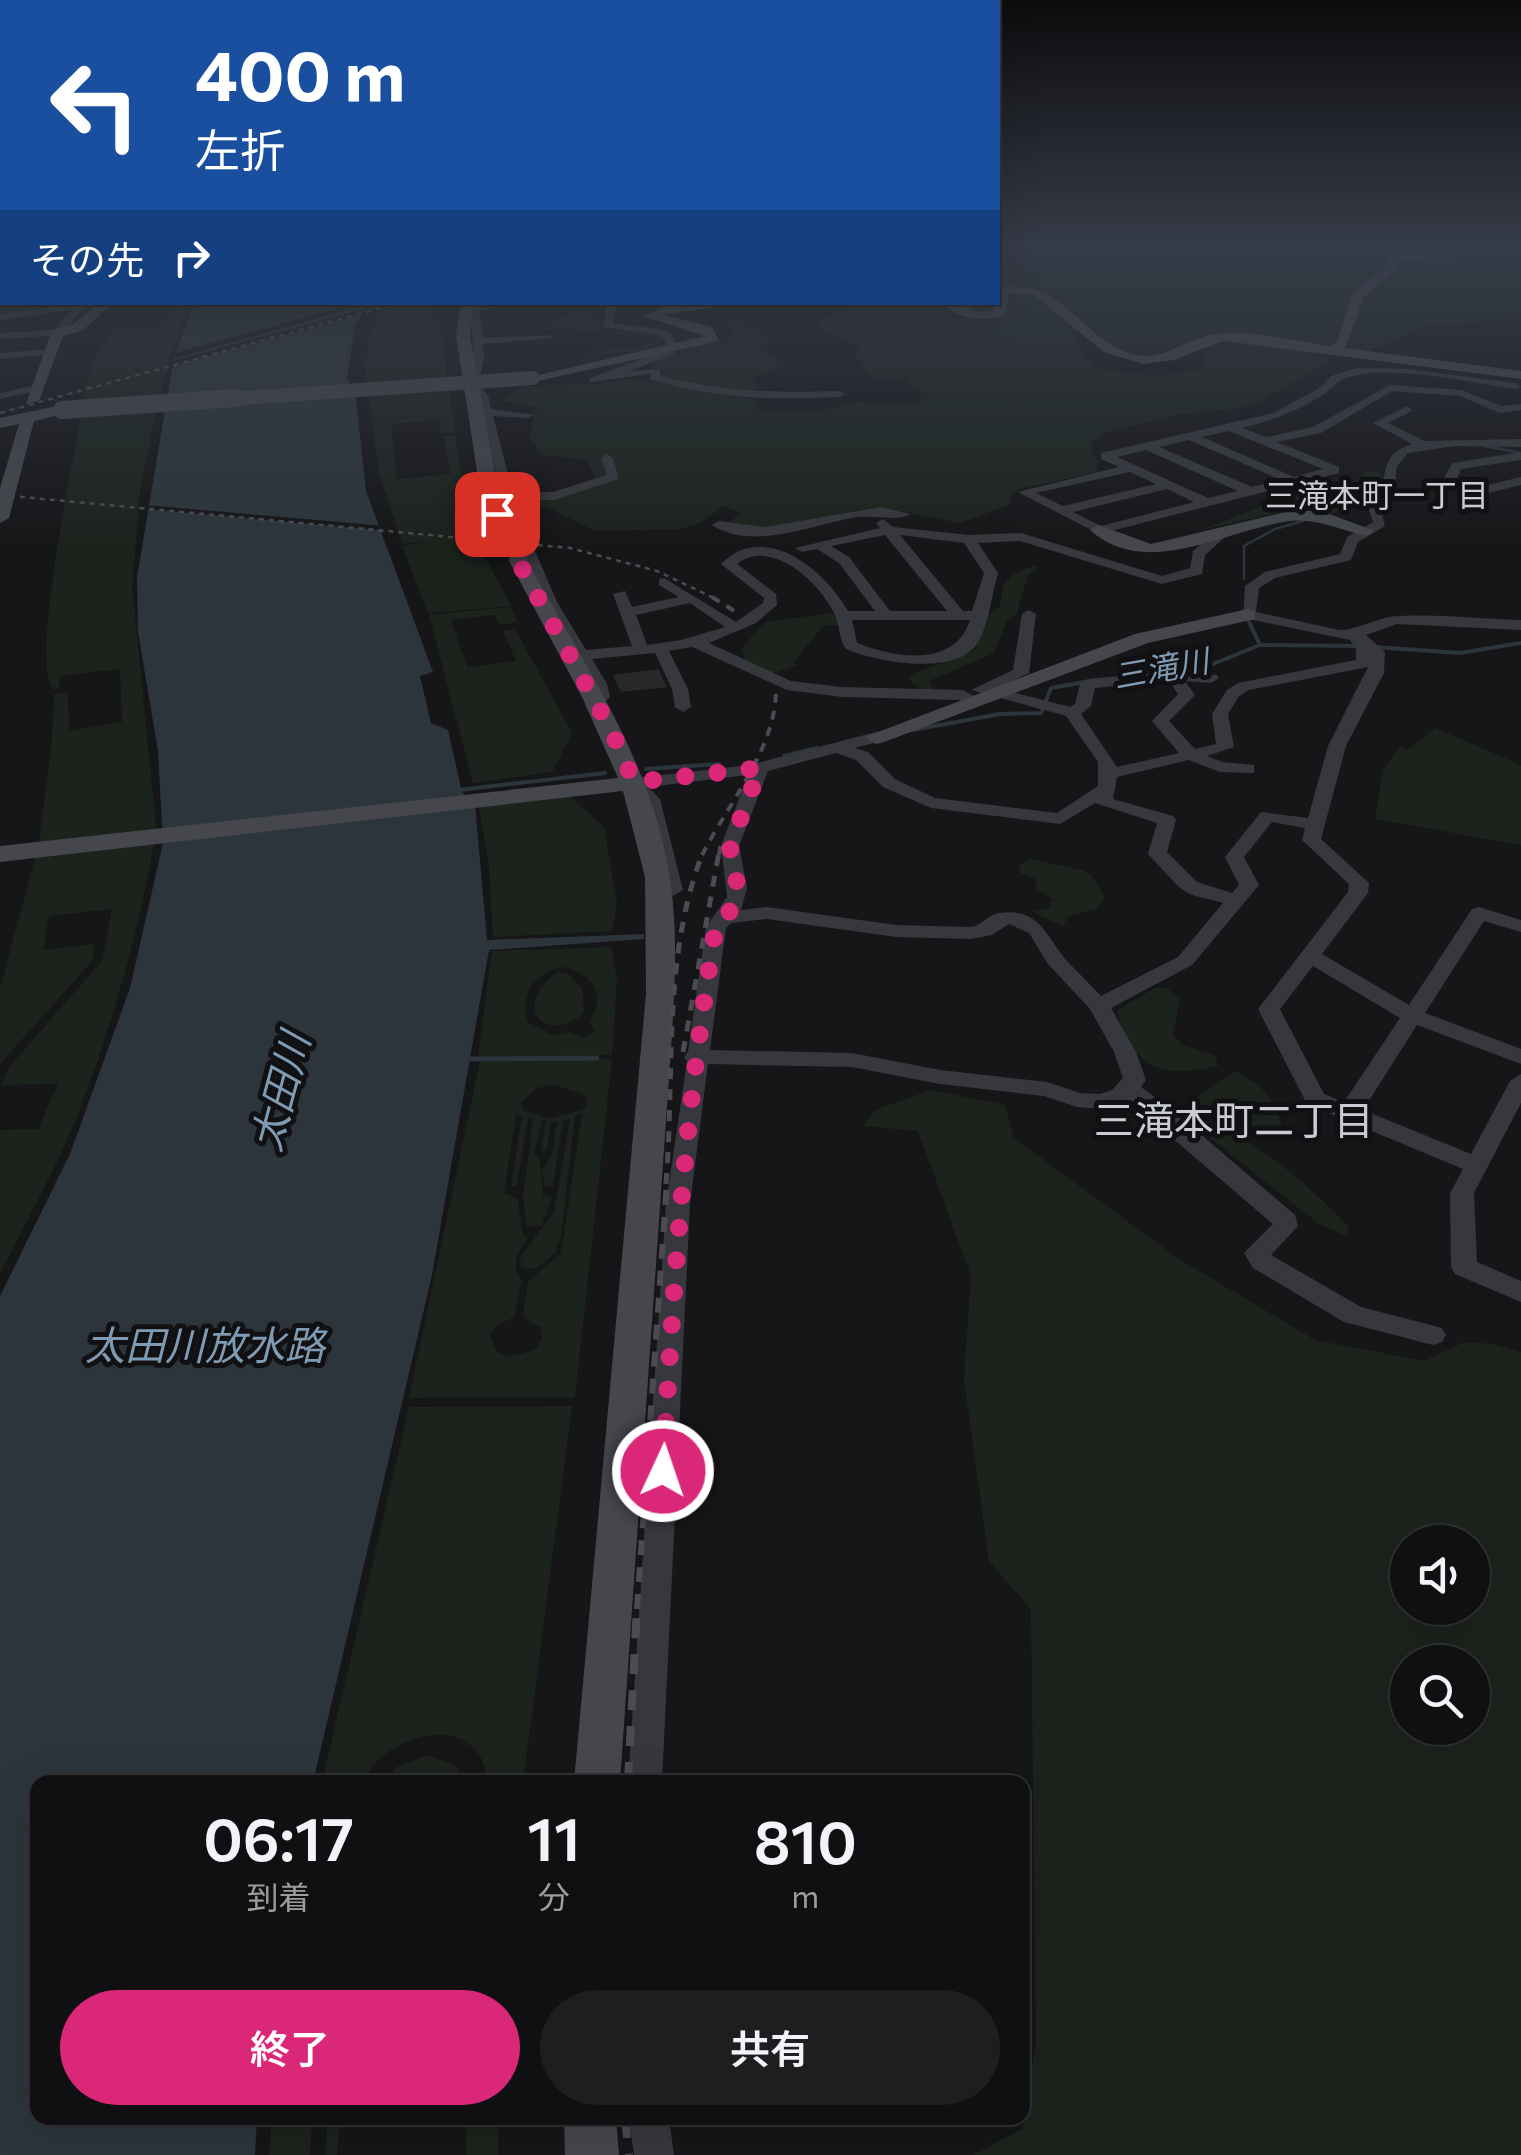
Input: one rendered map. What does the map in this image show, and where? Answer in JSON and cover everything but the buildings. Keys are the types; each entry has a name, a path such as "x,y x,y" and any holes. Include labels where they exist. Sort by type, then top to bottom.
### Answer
{"street":[{"path":"1,508 7,454 41,408 52,347"},
{"path":"466,347 477,386 490,497 497,514 518,537 518,561 558,624 596,701 652,844 661,932 598,1775"},
{"path":"478,347 477,386 493,430 505,486 490,497"},
{"path":"0,424 41,408 533,378 668,347"},
{"path":"670,347 670,352 591,378 612,379 652,370 656,371 656,378 707,392 756,397 838,394"},
{"path":"1106,347 1144,360 1172,359 1196,347"},
{"path":"1290,347 1422,364 1491,368 1520,384"},
{"path":"1330,351 1338,347"},
{"path":"0,356 50,352"},
{"path":"479,357 493,430"},
{"path":"0,396 41,408 477,386 510,381 546,362 583,357 605,362"},
{"path":"1207,504 1105,456 1277,416 1326,393 1345,373 1388,370 1520,384"},
{"path":"1388,370 1430,403"},
{"path":"1265,442 1317,430 1367,403 1377,392 1408,386 1462,394 1500,410 1521,407"},
{"path":"1346,400 1430,403 1477,413"},
{"path":"1408,409 1380,422 1423,446"},
{"path":"492,412 528,415"},
{"path":"1406,436 1452,426"},
{"path":"1100,530 1335,470 1230,427"},
{"path":"1189,436 1294,481"},
{"path":"1469,443 1488,460"},
{"path":"1248,615 1252,586 1270,574 1341,560 1352,540 1380,523 1372,502 1388,495 1396,456 1423,446 1521,443"},
{"path":"1147,446 1252,492"},
{"path":"1521,456 1456,466 1448,483 1488,489 1521,481"},
{"path":"490,497 554,496 611,478 615,476 607,458"},
{"path":"1131,468 1024,492 1149,550 1310,515 1366,531"},
{"path":"1060,511 1168,485"},
{"path":"874,513 958,616"},
{"path":"719,525 751,532 874,513 904,514"},
{"path":"802,548 888,530 969,539 1032,538 1068,554 1162,580 1197,572 1198,554 1224,532"},
{"path":"583,655 694,642 733,626 770,604 767,590 728,564 752,552 782,554 803,564 843,615 847,641 858,650 929,658 964,649 991,572 969,539"},
{"path":"820,544 844,560 886,616"},
{"path":"664,582 733,626"},
{"path":"620,594 627,613 680,690 683,706"},
{"path":"627,613 692,598"},
{"path":"5,854 760,768 876,736 1021,673 1029,614"},
{"path":"843,615 978,616"},
{"path":"694,642 787,685 842,692 967,697 994,692 1168,630 1248,615 1347,635 1377,652 1376,673 1336,746 1313,824 1312,840 1358,883 1358,893 1269,1009 1316,1099 1475,1165"},
{"path":"1347,635 1397,620 1521,625"},
{"path":"558,624 583,655 599,684 602,697 596,701"},
{"path":"836,747 862,756 889,783 931,803 1060,819 1106,782 1188,753 1225,747 1220,714 1233,693 1244,686 1364,663 1364,648 1347,635"},
{"path":"1072,713 1084,706 1088,684 1173,676 1211,678"},
{"path":"1173,676 1187,695 1160,721 1188,753 1208,766 1248,770"},
{"path":"994,692 1072,713 1100,747 1106,782 1103,802 1167,820 1157,854 1169,861 1190,886 1235,901"},
{"path":"729,916 740,874 730,846 760,768"},
{"path":"626,784 651,799 673,890"},
{"path":"1098,1006 1185,960 1249,885 1234,857 1267,816 1313,824"},
{"path":"645,1775 678,1204 695,1057 716,926 729,916 766,913 896,931 972,933 1011,918 1037,929 1055,960 1098,1006 1116,1042 1132,1060 1135,1080 1128,1090 1102,1102 1077,1100 1047,1089 940,1077 852,1060 695,1057"},
{"path":"1349,1114 1479,913 1521,926"},
{"path":"1312,957 1412,1016 1521,1057"},
{"path":"1521,1081 1462,1193 1464,1266 1521,1292"},
{"path":"1128,1090 1162,1112 1286,1220 1286,1226 1258,1252 1262,1260 1352,1315 1432,1335"},
{"path":"590,2125 592,2155"},
{"path":"650,2125 654,2155"}],"shaded area":[{"path":"103,347 175,347 158,402 79,409"},
{"path":"368,347 443,347 455,433 441,434 439,420 391,424 397,479 450,474 444,436 455,435 472,534 463,538 475,538 511,606 428,613 402,546 434,541 402,544 379,474 372,420 433,416 372,419 365,365"},
{"path":"638,347 652,347 609,354 575,353"},
{"path":"759,347 755,348 789,366 751,377 759,388 742,395 663,378 663,370 649,366 676,350"},
{"path":"859,347 1080,347 1093,367 1160,375 1200,369 1210,347 1381,347 1325,356 1331,360 1252,406 1176,415 1110,431 1093,441 1090,451 1098,462 1096,472 1020,489 1011,494 1009,505 960,523 878,507 757,528 728,523 741,513 724,506 700,523 680,529 596,531 548,508 515,512 513,500 587,490 595,478 587,460 541,455 530,438 534,414 529,413 543,408 500,401 525,386 601,384 631,378 758,401 755,406 760,411 814,412 859,402 908,404 929,400 925,392 907,383 909,378 871,379 856,354"},
{"path":"1101,347 1197,347 1182,358 1149,363"},
{"path":"157,409 141,483 132,586 157,835 38,849 54,694 68,693 69,731 122,722 120,669 60,676 59,688 53,689 47,671 50,602 81,414"},
{"path":"1366,470 1381,473 1381,492 1330,514 1281,512 1200,530 1263,506 1361,480"},
{"path":"1035,565 1038,568 1028,575 1017,613 1007,621 994,653 929,681 934,691 924,691 910,681 910,675 975,650 988,615 999,607 1004,585 1013,574"},
{"path":"511,607 517,622 499,625 494,615 451,620 467,667 516,661 503,631 515,629 572,733 552,772 473,783 429,615"},
{"path":"833,613 841,626 824,625 794,662 799,665 766,675 746,661 741,649 765,622"},
{"path":"1435,728 1521,765 1521,845 1375,819 1383,770 1400,747 1408,750"},
{"path":"566,793 604,827 617,903 612,931 493,937 489,866 477,796"},
{"path":"155,838 123,978 91,1080 60,1155 0,1274 0,1130 38,1129 58,1084 1,1085 10,1066 102,961 112,909 49,916 43,950 94,944 92,961 0,1064 0,988 37,852"},
{"path":"1031,859 1082,870 1092,876 1105,897 1097,909 1068,916 1063,926 1033,912 1049,908 1052,899 1038,890 1035,879 1020,873 1019,866"},
{"path":"611,947 617,979 612,1055 478,1057 492,951","holes":["562,967 589,979 597,994 589,1021 595,1030 585,1038 568,1032 552,1035 528,1022 526,1012 527,994 537,980"]},
{"path":"558,972 566,973 582,988 584,1012 558,1026 547,1024 535,1009 543,985"},
{"path":"1154,988 1166,988 1180,998 1173,1036 1184,1046 1215,1055 1218,1066 1166,1070 1153,1066 1132,1046 1117,1011"},
{"path":"612,1059 575,1397 409,1398 480,1061","holes":["554,1085 584,1094 588,1101 584,1109 550,1119 523,1110 520,1103 537,1088","516,1113 522,1116 511,1186 517,1186 528,1118 533,1119 523,1198 527,1227 542,1225 552,1198 543,1195 540,1161 534,1154 542,1120 546,1121 541,1150 547,1150 551,1122 557,1121 552,1154 542,1172 545,1186 553,1186 563,1121 570,1119 554,1212 520,1258 521,1267 535,1269 555,1253 561,1236 575,1116 582,1113 561,1254 528,1281 523,1317 541,1328 542,1338 535,1350 509,1357 497,1352 490,1335 494,1327 514,1317 522,1280 516,1270 516,1259 528,1239 522,1233 518,1199 504,1193"]},
{"path":"1235,1071 1266,1093 1282,1127 1247,1127 1193,1100"},
{"path":"931,1090 1005,1105 1014,1138 1179,1259 1315,1340 1425,1361 1464,1342 1494,1344 1521,1352 1521,2155 973,2155 1022,2129 1023,2125 1030,2125 1030,2080 1036,2043 1031,1609 989,1561 964,1379 971,1276 918,1131 863,1126 875,1110"},
{"path":"1209,1123 1284,1168 1349,1227 1347,1236 1319,1224 1200,1130"},
{"path":"572,1406 524,1775 485,1775 481,1759 469,1744 452,1736 432,1735 392,1750 368,1775 324,1775 409,1407"},
{"path":"427,1755 456,1765 461,1775 390,1775 395,1768"},
{"path":"271,2125 312,2125 310,2155 269,2155"},
{"path":"327,2125 365,2125 339,2128 337,2155 325,2155"},
{"path":"466,2125 498,2125 498,2155 466,2155"}],"water":[{"name":"太田川放水路","path":"178,347 352,347 347,378 356,400 366,491 433,672 420,676 431,723 448,730 462,792 475,804 487,940 644,934 644,939 489,950 432,1275 315,1775 30,1775 30,2125 257,2125 255,2155 0,2155 0,1296 70,1154 130,988 163,843 158,751 138,632 137,577"}],"pier":[{"path":"198,347 217,347 169,360 170,354"},
{"path":"226,347 244,347 168,367 169,362"},
{"path":"145,505 385,526 387,531 144,509"}],"waterway":[{"path":"1485,446 1521,453"},
{"path":"1386,499 1397,491 1392,482"},
{"path":"1244,579 1244,546 1275,529 1303,521"},
{"path":"1249,622 1260,645"},
{"name":"三滝川","path":"1375,647 1460,653 1521,643"},
{"name":"三滝川","path":"1175,672 1208,666 1260,645"},
{"name":"三滝川","path":"1260,645 1359,646"},
{"name":"三滝川","path":"913,730 1000,714 1041,713 1051,688 1090,681"},
{"name":"三滝川","path":"784,756 817,748"},
{"name":"三滝川","path":"646,769 719,764"},
{"name":"三滝川","path":"459,790 605,773"},
{"path":"465,1059 597,1058"}],"railway":[{"path":"0,413 241,347"},
{"path":"0,495 570,548 657,571 713,597"},
{"path":"713,597 736,612"},
{"path":"702,855 759,754 774,712 776,690"},
{"path":"719,855 721,841"},
{"path":"683,1052 719,852"},
{"path":"666,1184 676,974 681,933 702,855"},
{"path":"637,1609 667,1182"},
{"path":"628,1775 637,1606"},
{"path":"626,2125 629,2155"}],"district":[{"name":"三滝本町一丁目","path":"1377,496"},
{"name":"三滝本町二丁目","path":"1234,1121"}],"route":[{"path":"497,514 518,537 518,561 596,701 634,782 760,768 730,846 740,874 731,912 716,926 695,1057 678,1204 663,1471"}],"water label":[{"name":"太田川","path":"281,1092"}]}
